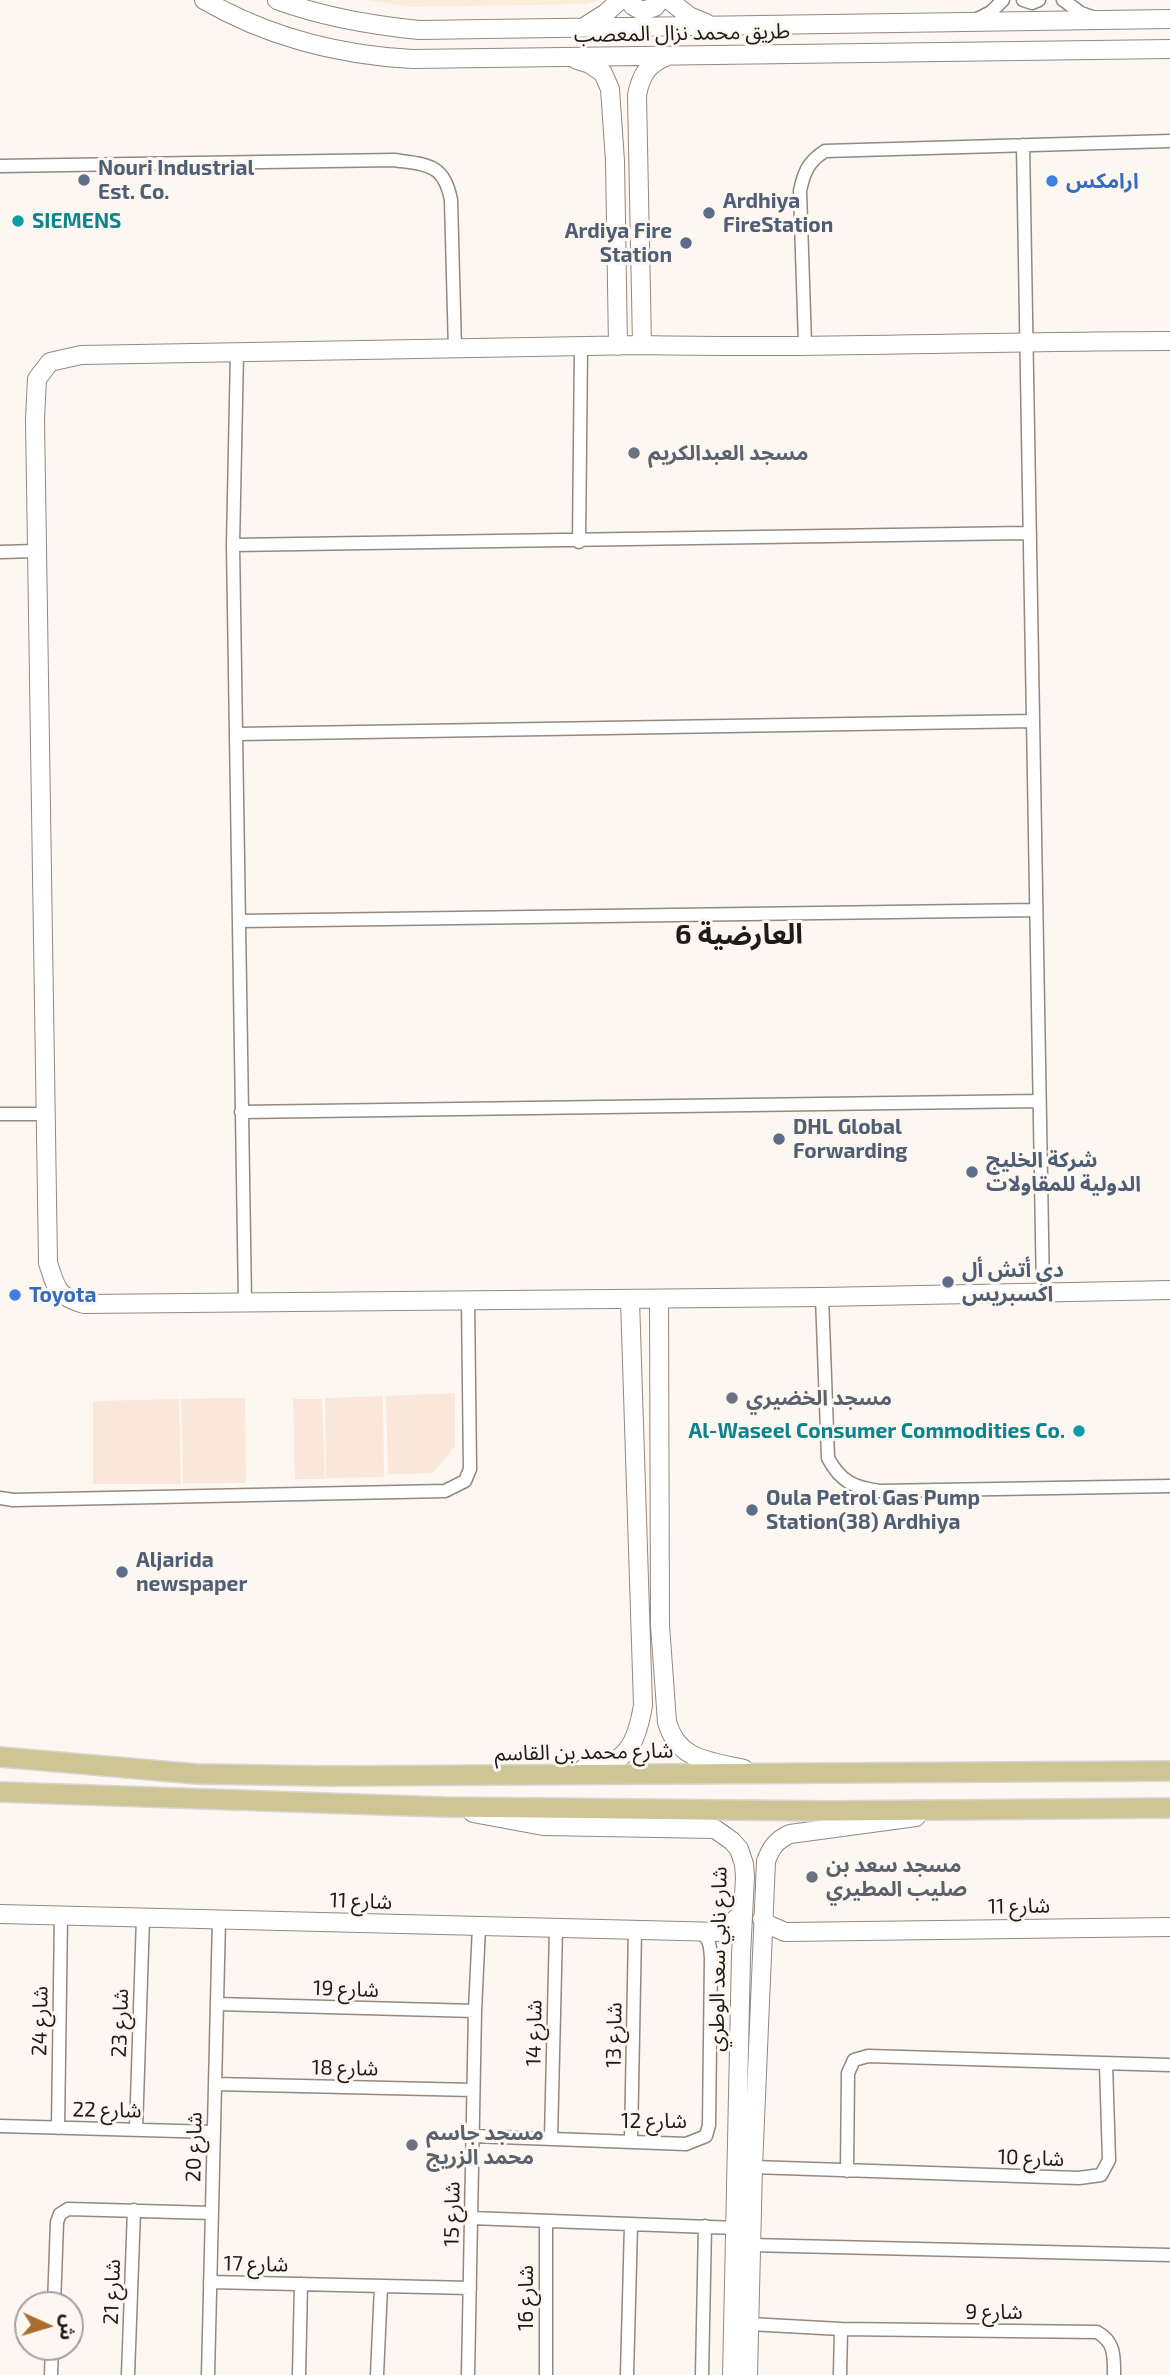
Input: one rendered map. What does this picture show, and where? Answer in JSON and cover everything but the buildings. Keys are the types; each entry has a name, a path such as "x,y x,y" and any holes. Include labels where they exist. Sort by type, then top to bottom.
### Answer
{"main road":[{"name":"شارع محمد بن القاسم","path":"0,1756 197,1774 329,1776 1170,1771"},
{"path":"3,1792 47,1785 199,1794 206,1786 197,1774"},
{"path":"3,1792 442,1807 830,1811 1170,1808"}],"street":[{"name":"طريق محمد نزال المعصب","path":"204,0 273,32 337,51 373,57 448,60 1170,49"},
{"name":"طريق محمد نزال المعصب","path":"277,0 329,16 405,28 1170,19"},
{"path":"584,27 613,8 620,0"},
{"path":"629,0 642,11 655,7 660,0"},
{"path":"668,0 689,16 719,26"},
{"path":"971,22 991,12 1003,0"},
{"path":"1023,0 1032,3 1039,0"},
{"path":"1063,0 1081,13 1106,20"},
{"path":"642,345 635,113 639,84 649,66 672,55"},
{"path":"569,58 590,64 603,74 610,89 615,161 618,346"},
{"path":"805,344 800,191 804,173 812,159 825,151 1170,141"},
{"path":"1023,145 1043,1292"},
{"path":"0,166 394,160 426,165 438,171 448,183 451,200 455,350"},
{"path":"615,161 636,162"},
{"path":"1170,341 714,347 642,345 81,355 50,362 37,379 35,419 48,1263 56,1287 66,1299 84,1304 630,1300 1170,1290"},
{"path":"579,542 581,347"},
{"path":"237,353 233,545 245,1302"},
{"path":"233,545 579,542 1030,533"},
{"path":"0,552 37,551"},
{"path":"237,734 1033,721"},
{"path":"240,921 1036,910"},
{"path":"241,1112 1039,1101"},
{"path":"0,1114 46,1114"},
{"path":"822,1297 828,1458 835,1472 844,1481 862,1489 891,1491 1170,1486"},
{"path":"659,1299 660,1625 671,1734 684,1751 697,1758 758,1772"},
{"path":"0,1498 13,1500 445,1491 465,1481 470,1469 468,1300"},
{"path":"329,1776 594,1769 612,1762 630,1748 640,1726 643,1705 630,1300"},
{"path":"643,1705 647,1713 653,1715 660,1713 666,1701"},
{"name":"شارع نابي سعد الوطري","path":"442,1807 543,1826 715,1829 724,1833 739,1849 744,1864 732,2375"},
{"name":"شارع نابي سعد الوطري","path":"748,2375 750,2245 766,1861 771,1848 781,1839 807,1830 963,1810"},
{"path":"754,1896 769,1925 785,1932 768,1942 751,1972 722,1932 754,1896"},
{"name":"شارع 11","path":"0,1914 722,1932"},
{"name":"شارع 24","path":"58,2128 61,1916"},
{"name":"شارع 23","path":"136,2130 143,1918"},
{"name":"شارع 20","path":"208,2375 219,1920"},
{"name":"شارع 15","path":"468,2375 479,1927"},
{"name":"شارع 11","path":"785,1932 1170,1927"},
{"name":"شارع 14","path":"551,2138 556,1929"},
{"name":"شارع 13","path":"631,2141 635,1930"},
{"name":"شارع 12","path":"472,2136 687,2144 706,2136 709,2125 711,1958 708,1938 696,1931"},
{"name":"شارع 19","path":"217,2004 475,2011"},
{"path":"846,2171 848,2073 855,2060 868,2056 1170,2065"},
{"name":"شارع 10","path":"753,2167 1079,2178 1101,2175 1109,2160 1106,2064"},
{"name":"شارع 18","path":"215,2084 473,2090"},
{"name":"شارع 22","path":"0,2126 214,2132"},
{"path":"55,2291 57,2222 60,2214 68,2209 212,2213"},
{"name":"شارع 21","path":"128,2375 134,2210"},
{"path":"471,2218 736,2228"},
{"name":"شارع 16","path":"545,2375 546,2221"},
{"path":"627,2375 631,2225"},
{"path":"702,2375 705,2226"},
{"path":"750,2245 1170,2255"},
{"name":"شارع 17","path":"210,2282 470,2288"},
{"name":"شارع 17","path":"299,2375 300,2284"},
{"path":"377,2375 381,2287"},
{"name":"شارع 9","path":"748,2324 841,2329 1097,2332 1107,2338 1114,2353 1114,2375"},
{"path":"840,2375 841,2329"}],"shaded area":[{"path":"368,0 600,0 586,4 412,7"},
{"path":"455,1393 455,1446 433,1473 388,1474 386,1396"},
{"path":"383,1396 384,1477 326,1478 325,1398"},
{"path":"245,1398 246,1483 183,1483 181,1399"},
{"path":"179,1399 181,1484 93,1484 93,1401"},
{"path":"293,1399 322,1399 325,1479 295,1479"}],"place":[{"name":"Nouri Industrial Est. Co.","path":"84,180"},
{"name":"ارامكس","path":"1052,181"},
{"name":"Ardhiya FireStation","path":"709,213"},
{"name":"SIEMENS","path":"18,221"},
{"name":"Ardiya Fire Station","path":"686,243"},
{"name":"مسجد العبدالكريم","path":"634,453"},
{"name":"DHL Global Forwarding","path":"779,1139"},
{"name":"شركة الخليج الدولية للمقاولات","path":"972,1172"},
{"name":"دي أتش أل اكسبريس","path":"948,1282"},
{"name":"Toyota","path":"15,1295"},
{"name":"مسجد الخضيري","path":"732,1398"},
{"name":"Al-Waseel Consumer Commodities Co.","path":"1079,1431"},
{"name":"Oula Petrol Gas Pump Station(38) Ardhiya","path":"752,1510"},
{"name":"Aljarida newspaper","path":"122,1572"},
{"name":"مسجد سعد بن صليب المطيري","path":"812,1877"},
{"name":"مسجد جاسم محمد الزريج","path":"412,2145"}],"district":[{"name":"العارضية 6","path":"739,935"}]}
